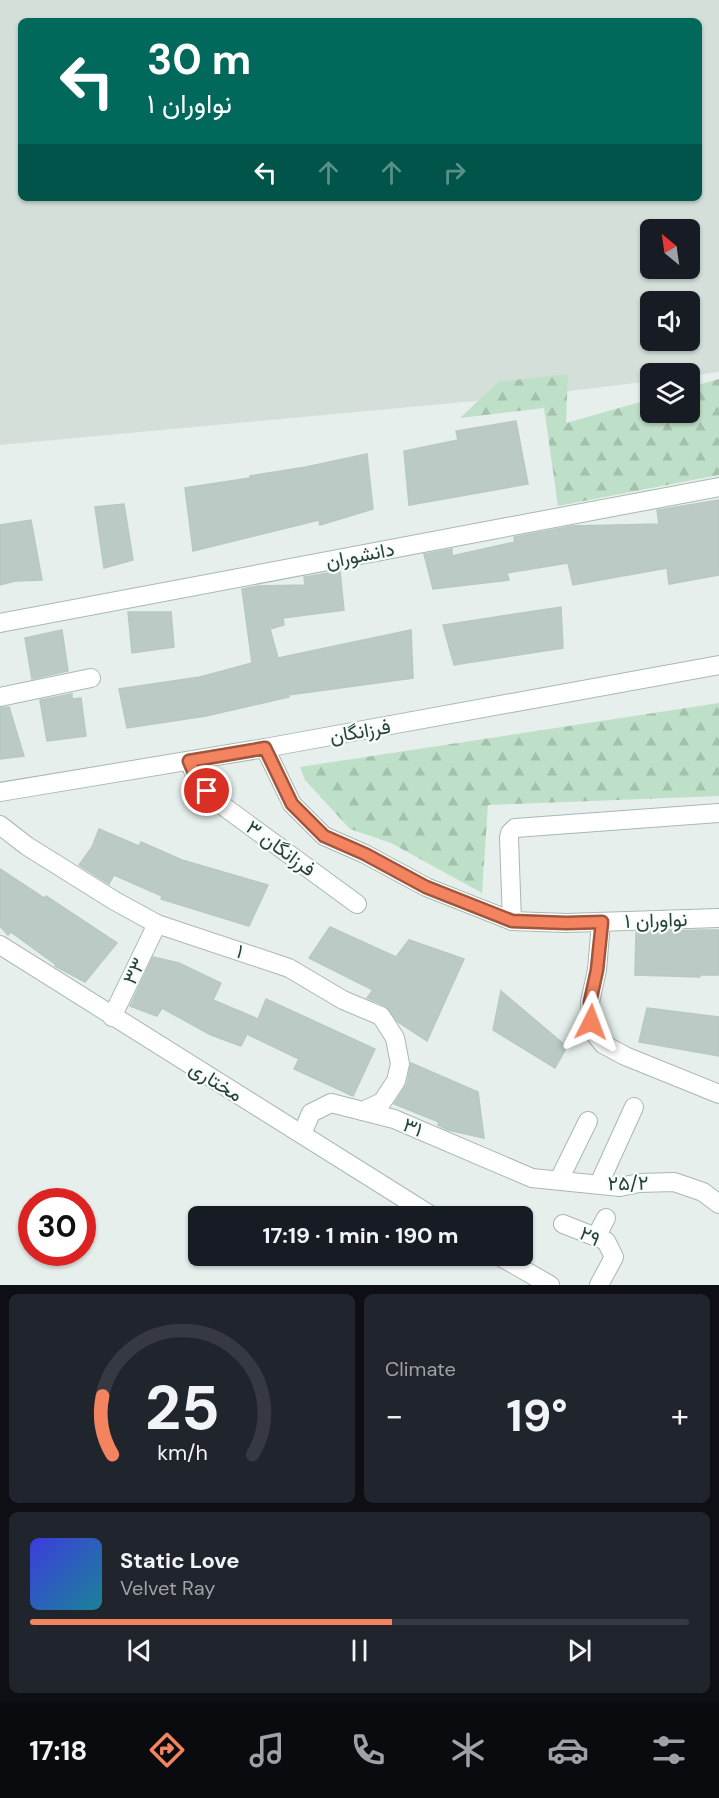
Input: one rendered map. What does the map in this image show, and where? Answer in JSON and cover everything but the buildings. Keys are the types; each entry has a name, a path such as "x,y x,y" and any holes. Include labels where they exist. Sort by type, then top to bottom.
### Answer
{"street":[{"name":"دانشوران","path":"0,622 719,487"},
{"name":"فرزانگان","path":"0,792 265,748 719,665"},
{"path":"0,697 91,678"},
{"name":"نواوران ۱","path":"265,748 292,804 324,836 365,854 426,887 512,921 566,923 719,918"},
{"name":"فرزانگان ۳","path":"189,761 198,782 215,800 357,904"},
{"path":"512,921 509,838 510,832 515,828 719,813"},
{"name":"۱","path":"0,825 27,846 115,901 157,924 289,968 343,1000 381,1016 395,1038 400,1064 396,1082 382,1102 363,1111"},
{"path":"602,922 597,970 590,1002 591,1022 595,1034 603,1044 624,1056 719,1094"},
{"name":"۳۳","path":"112,1017 157,924"},
{"name":"مختاری","path":"0,945 416,1206"},
{"name":"۳۱","path":"302,1134 311,1113 331,1103 394,1119 532,1178"},
{"path":"599,1184 634,1107"},
{"path":"559,1180 588,1121"},
{"name":"۲۵/۲","path":"532,1178 620,1187 639,1183 674,1182 703,1192 719,1203"},
{"path":"596,1237 606,1218"},
{"name":"۲۹","path":"563,1224 606,1241 614,1257 598,1285"},
{"path":"517,1266 550,1285"}],"shaded area":[{"path":"0,0 719,0 719,372 700,375 700,363 640,363 640,382 529,396 0,445"}],"green space":[{"path":"568,374 566,423 640,402 640,423 700,423 700,384 719,379 719,475 558,506 544,408 460,418 498,382"},
{"path":"719,703 719,796 488,805 482,893 391,843 350,829 305,780 300,767"}],"route":[{"path":"207,791 198,782 189,761 265,748 292,804 324,836 365,854 426,887 512,921 602,922 597,970 590,1002 591,1022"}]}
